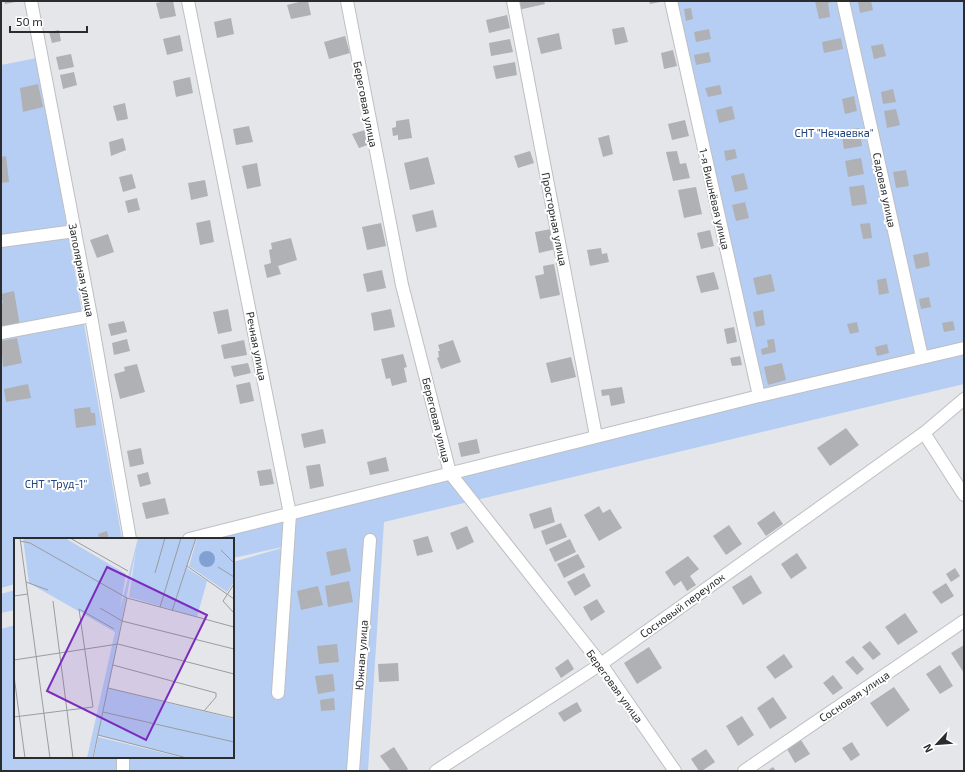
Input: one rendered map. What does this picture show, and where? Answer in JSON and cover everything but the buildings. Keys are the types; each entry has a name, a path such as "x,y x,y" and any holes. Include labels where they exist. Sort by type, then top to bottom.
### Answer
{"street":[{"name":"Заполярная улица","path":"31,1 91,316 130,538"},
{"name":"Речная улица","path":"188,1 290,514 278,693"},
{"name":"Береговая улица","path":"347,1 402,285 450,473 601,664 675,771"},
{"name":"Просторная улица","path":"513,1 596,436"},
{"name":"1-я Вишнёвая улица","path":"671,1 759,396"},
{"name":"Садовая улица","path":"843,1 922,356"},
{"path":"1,241 75,231"},
{"path":"1,333 91,316"},
{"path":"193,538 596,436 922,356 964,348"},
{"name":"Сосновый переулок","path":"436,771 601,664 924,433 964,399"},
{"path":"924,433 964,495"},
{"name":"Южная улица","path":"353,771 370,540"},
{"name":"Сосновая улица","path":"744,771 964,621"},
{"path":"123,758 123,771"}],"green space":[{"name":"СНТ \"Нечаевка\"","path":"673,1 964,1 964,347 759,396"},
{"name":"СНТ \"Труд-1\"","path":"37,58 122,538 14,538 14,584 1,588 1,65"},
{"path":"964,349 964,384 384,522 368,771 1,771 1,629 14,625 14,758 234,758 234,562 296,544 234,558 234,538 216,538"},
{"path":"14,590 14,610 1,613 1,594"}]}
